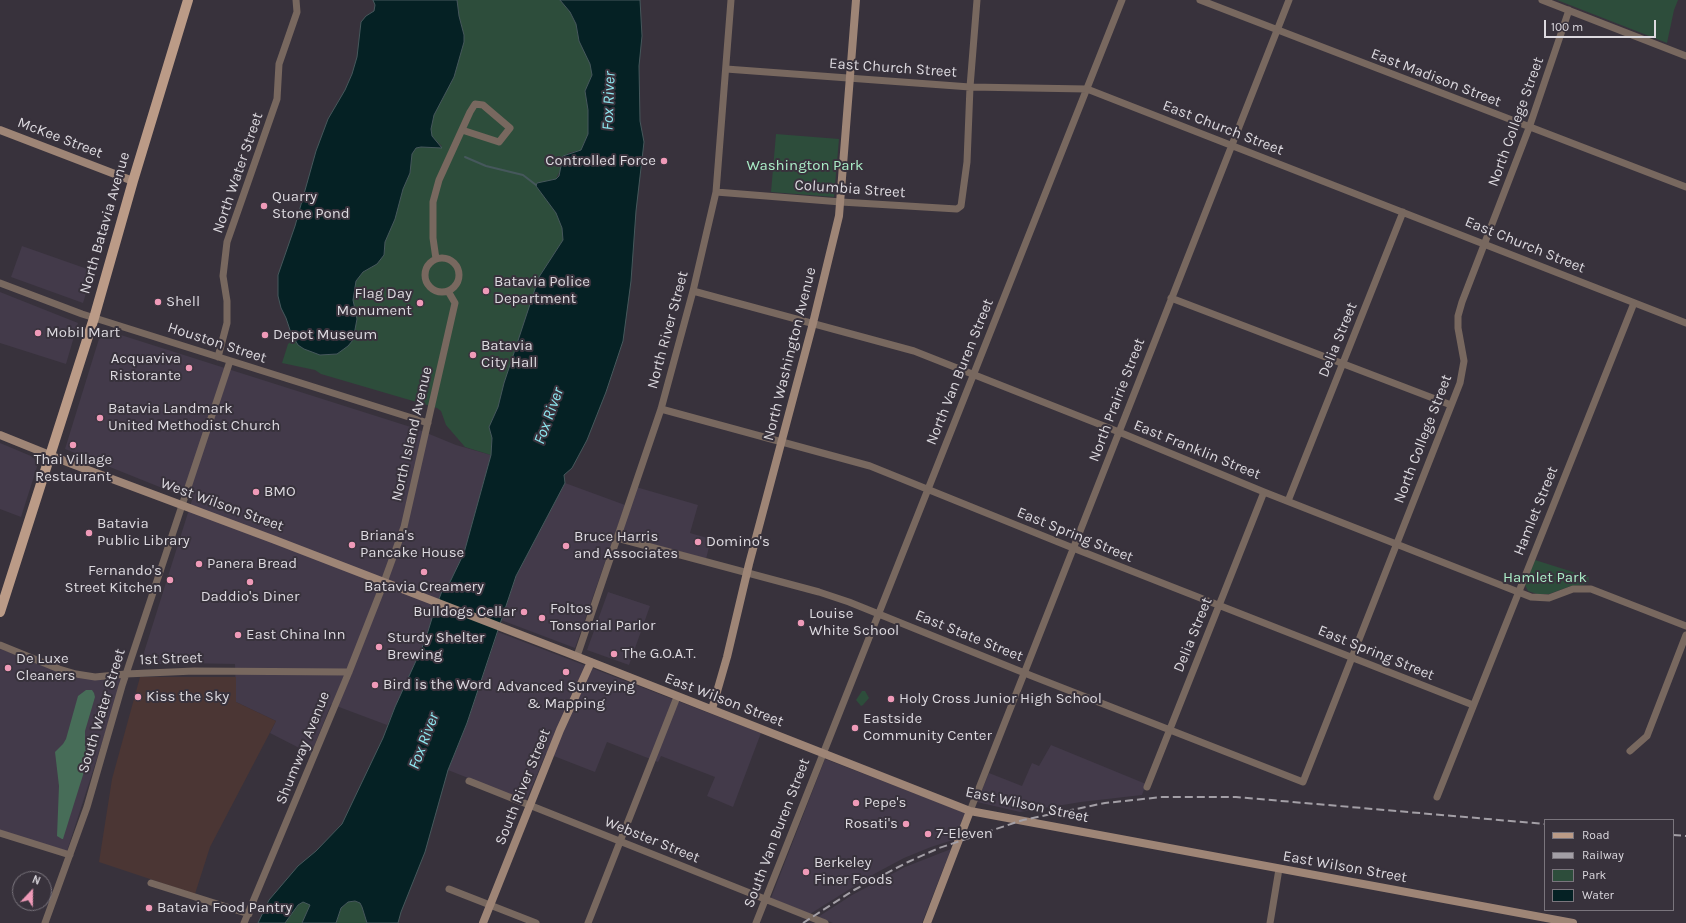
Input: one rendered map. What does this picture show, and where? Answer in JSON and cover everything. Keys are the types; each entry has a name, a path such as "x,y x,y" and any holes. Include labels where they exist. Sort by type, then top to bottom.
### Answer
{"main road":[{"name":"North Batavia Avenue","path":"0,612 94,318 133,181 188,0"},
{"name":"North Washington Avenue","path":"712,709 727,657 747,572 813,323 839,216 856,0"},
{"name":"McKee Street","path":"0,130 133,181"},
{"name":"West Wilson Street","path":"0,435 434,602"},
{"name":"East Wilson Street","path":"434,602 577,656 677,697 712,709 970,811 1573,923"},
{"name":"South River Street","path":"483,923 560,730 591,662"},
{"path":"927,923 970,811"}],"street":[{"name":"North Water Street","path":"218,357 227,323 227,301 223,276 227,242 277,99 279,64 297,12 296,0"},
{"name":"North River Street","path":"577,656 660,409 693,291 716,192 731,0"},
{"path":"970,86 977,0"},
{"name":"North Van Buren Street","path":"822,753 1122,0"},
{"name":"East Madison Street","path":"1200,0 1529,128 1686,187"},
{"name":"North Prairie Street","path":"970,811 1289,0"},
{"path":"1542,0 1686,56"},
{"name":"North College Street","path":"1303,782 1460,383 1463,369 1463,354 1458,328 1460,309 1529,128 1569,10"},
{"name":"East Church Street","path":"726,69 970,86 1087,89 1485,243 1686,323"},
{"name":"Columbia Street","path":"716,192 840,202 957,209 961,206 962,202 967,162 970,86"},
{"path":"436,259 433,238 433,202 439,180 470,112 475,104 483,105 510,128 500,142 462,130"},
{"name":"Delia Street","path":"1288,501 1403,212"},
{"path":"446,258 457,267 459,278 457,283 448,291 443,292 432,289 426,280 426,269 429,264 436,259 446,258"},
{"name":"Houston Street","path":"0,283 94,318 428,424"},
{"name":"North Island Avenue","path":"383,582 404,527 428,424 455,303 448,291"},
{"name":"East Franklin Street","path":"693,291 914,351 1119,432 1264,492 1531,597 1542,598 1579,588 1591,589 1686,626"},
{"path":"1171,298 1342,365 1451,405"},
{"name":"Hamlet Street","path":"1437,797 1634,303"},
{"path":"181,505 230,361"},
{"name":"East Spring Street","path":"660,409 870,466 1073,548 1473,705"},
{"name":"Delia Street","path":"1147,788 1264,492"},
{"name":"South Water Street","path":"45,923 87,807 126,674 181,505"},
{"name":"East State Street","path":"617,538 819,592 878,613 1024,673 1303,782"},
{"name":"Shumway Avenue","path":"244,923 348,672 383,582"},
{"path":"1630,751 1647,736 1686,635"},
{"name":"1st Street","path":"0,645 59,669 95,677 194,671 348,672"},
{"path":"588,923 677,697"},
{"name":"South Van Buren Street","path":"756,923 822,753"},
{"name":"Webster Street","path":"469,782 825,923"},
{"path":"0,833 70,855"},
{"path":"1270,923 1279,869"},
{"path":"151,883 249,914"},
{"path":"449,889 536,923"}],"shaded area":[{"path":"22,246 93,271 83,303 11,277"},
{"path":"0,292 78,323 66,364 0,343"},
{"path":"102,329 417,429 456,445 491,455 464,553 450,582 442,591 425,641 387,725 331,704 311,754 270,733 276,721 236,702 235,664 184,663 140,665 192,500 65,449"},
{"path":"0,443 31,456 37,461 37,467 21,517 0,509"},
{"path":"565,483 625,505 575,648 501,620 516,576"},
{"path":"636,487 698,505 690,533 711,539 706,559 620,535"},
{"path":"608,592 650,606 629,665 587,650"},
{"path":"498,632 761,733 733,807 707,796 715,777 661,756 658,762 607,742 595,772 546,753 526,801 448,770 467,723"},
{"path":"0,649 96,680 123,678 67,851 0,831"},
{"path":"140,677 236,677 236,702 276,721 210,847 195,894 99,862 112,779"},
{"path":"1051,745 1146,784 1142,795 1081,802 1020,812 977,802 989,773 1022,786 1032,763 1039,766"},
{"path":"825,759 966,813 956,839 904,858 874,874 810,914 771,898"},
{"path":"951,849 922,923 833,923 818,917 852,895 905,867"}],"green space":[{"path":"457,0 560,0 570,12 576,24 579,41 590,63 592,75 585,91 588,110 588,134 581,150 568,153 556,179 537,183 540,191 556,213 562,228 563,240 539,277 504,383 498,407 489,427 492,438 491,455 465,447 446,425 441,411 437,408 321,374 315,370 282,363 288,344 294,339 298,345 320,355 337,354 356,313 353,300 356,281 363,272 377,264 384,255 385,242 410,173 412,154 416,148 442,146 431,136 431,129 434,115 454,77 464,35"},
{"path":"1557,0 1678,0 1674,10 1667,43"},
{"name":"Washington Park","path":"776,134 839,139 834,197 771,192"},
{"name":"Hamlet Park","path":"1535,560 1589,577 1588,584 1571,586 1549,594 1537,594 1528,591 1525,585"},
{"path":"86,690 92,690 95,697 85,731 85,745 88,759 62,839 57,836 59,786 55,752 66,739 78,696"},
{"path":"862,691 865,691 869,698 861,706 856,700"},
{"path":"303,901 310,905 302,923 285,923 298,905"},
{"path":"355,901 360,903 367,923 336,923 341,908 348,902"}],"water":[{"path":"373,0 457,0 464,42 454,77 434,115 431,129 432,136 442,148 416,148 412,154 410,173 403,189 395,219 385,242 384,255 377,264 363,272 356,281 353,300 357,319 353,340 348,346 337,354 320,355 298,345 291,333 278,296 278,275 295,226 316,151 328,119 345,90 352,74 357,57 361,22 366,16 374,11 375,5"},
{"name":"Fox River","path":"560,0 640,0 642,36 639,66 640,121 644,142 636,211 631,281 623,341 606,392 587,440 572,468 564,475 565,483 516,576 467,723 448,770 425,852 398,923 367,923 360,903 355,901 348,902 341,908 336,923 302,923 310,905 303,902 298,905 285,923 258,923 269,900 298,866 316,851 342,824 383,738 395,707 425,641 442,591 450,582 464,553 491,455 492,438 489,427 498,407 504,383 539,277 563,240 562,228 556,213 536,186 537,183 556,179 559,176 563,156 581,150 588,134 588,110 585,91 592,75 590,64 579,41 576,24 570,12"}],"waterway":[{"path":"465,157 486,166 523,175 536,185"}],"railway":[{"path":"803,923 854,890 939,848 1023,820 1105,803 1162,797 1236,797 1544,824"},
{"path":"1674,835 1686,836"}],"place":[{"name":"Controlled Force","path":"664,161"},
{"name":"Quarry Stone Pond","path":"264,206"},
{"name":"Batavia Police Department","path":"486,291"},
{"name":"Shell","path":"158,302"},
{"name":"Flag Day Monument","path":"420,303"},
{"name":"Mobil Mart","path":"38,333"},
{"name":"Depot Museum","path":"265,335"},
{"name":"Batavia City Hall","path":"473,355"},
{"name":"Acquaviva Ristorante","path":"189,368"},
{"name":"Batavia Landmark United Methodist Church","path":"100,418"},
{"name":"Thai Village Restaurant","path":"73,445"},
{"name":"BMO","path":"256,492"},
{"name":"Batavia Public Library","path":"89,533"},
{"name":"Domino's","path":"698,542"},
{"name":"Briana's Pancake House","path":"352,545"},
{"name":"Bruce Harris and Associates","path":"566,546"},
{"name":"Panera Bread","path":"199,564"},
{"name":"Batavia Creamery","path":"424,572"},
{"name":"Fernando's Street Kitchen","path":"170,580"},
{"name":"Daddio's Diner","path":"250,582"},
{"name":"Bulldogs Cellar","path":"524,612"},
{"name":"Foltos Tonsorial Parlor","path":"542,618"},
{"name":"Louise White School","path":"801,623"},
{"name":"East China Inn","path":"238,635"},
{"name":"Sturdy Shelter Brewing","path":"379,647"},
{"name":"The G.O.A.T.","path":"614,654"},
{"name":"De Luxe Cleaners","path":"8,668"},
{"name":"Advanced Surveying & Mapping","path":"566,672"},
{"name":"Bird is the Word","path":"375,685"},
{"name":"Kiss the Sky","path":"138,697"},
{"name":"Holy Cross Junior High School","path":"891,699"},
{"name":"Eastside Community Center","path":"855,728"},
{"name":"Pepe's","path":"856,803"},
{"name":"Rosati's","path":"906,824"},
{"name":"7-Eleven","path":"928,834"},
{"name":"Berkeley Finer Foods","path":"806,872"},
{"name":"Batavia Food Pantry","path":"149,908"}]}
